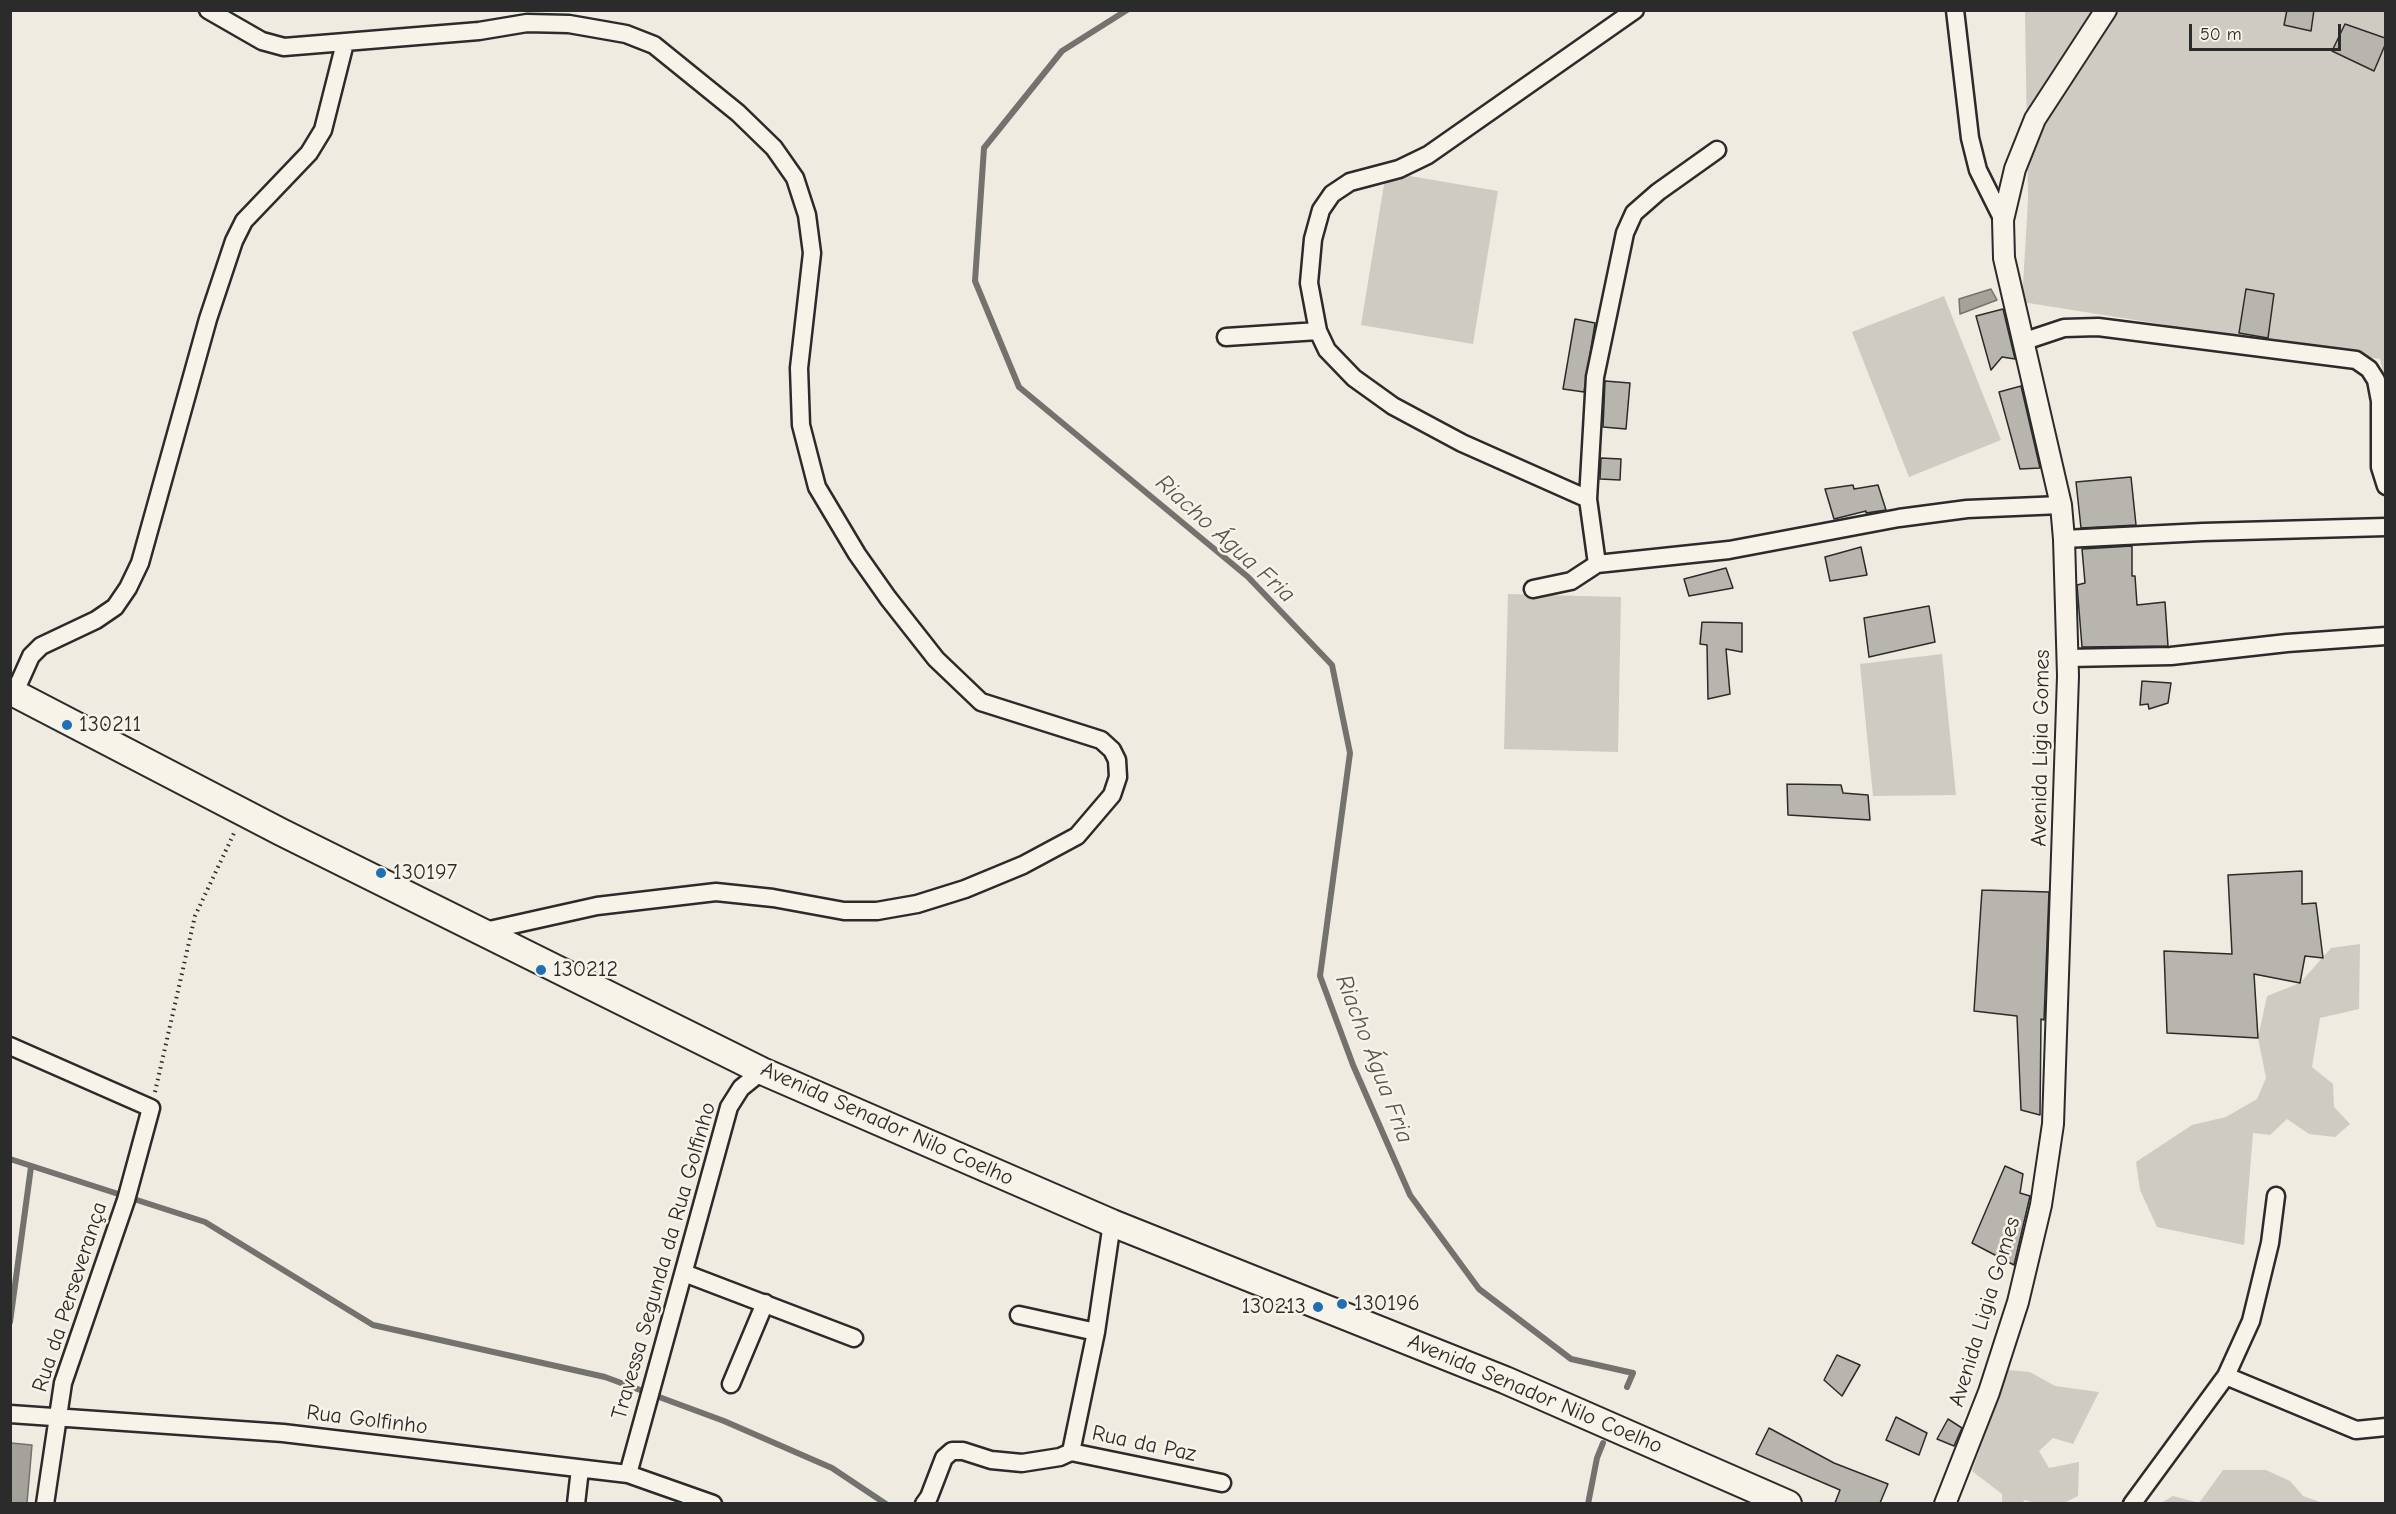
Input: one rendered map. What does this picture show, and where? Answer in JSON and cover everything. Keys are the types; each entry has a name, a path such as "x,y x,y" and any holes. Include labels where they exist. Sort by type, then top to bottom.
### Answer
{"main road":[{"name":"Avenida Senador Nilo Coelho","path":"12,692 242,811 762,1071 1112,1222 1505,1380 1788,1503"}],"street":[{"path":"208,10 262,41 284,47 479,31 527,23 569,24 626,34 654,45 738,113 774,148 795,178 807,215 812,253 799,368 801,425 817,487 857,554 888,598 936,659 981,702 1101,740 1112,750 1117,760 1118,777 1112,795 1077,836 1023,865 965,889 917,904 877,911 844,911 772,898 716,892 597,906 485,931"},
{"path":"1588,499 1462,443 1393,406 1354,378 1327,350 1318,331 1309,283 1313,239 1321,210 1332,194 1350,182 1399,169 1428,155 1635,10"},
{"path":"1955,10 1970,138 1978,170 2003,220"},
{"name":"Avenida Ligia Gomes","path":"1946,1503 1989,1392 2018,1302 2041,1205 2052,1135 2065,819 2068,658 2064,539 2061,505 2004,258 2003,220 2015,169 2036,119 2106,10"},
{"path":"12,692 31,656 42,646 96,621 115,606 128,588 142,555 205,329 234,241 244,221 309,153 323,130 345,43"},
{"path":"1597,564 1588,499 1595,377 1625,233 1634,213 1717,150"},
{"path":"2022,342 2064,328 2098,327 2356,360 2369,369 2376,380 2380,401 2380,467 2385,486"},
{"path":"1226,337 1318,331"},
{"path":"1533,589 1571,581 1597,564 1729,550 1899,518 1967,509 2061,505"},
{"path":"2064,539 2203,532 2385,527"},
{"path":"2068,658 2171,656 2287,643 2385,636"},
{"path":"10,1046 151,1108"},
{"name":"Travessa Segunda da Rua Golfinho","path":"628,1474 729,1107 741,1088 762,1071"},
{"name":"Rua da Perseverança","path":"45,1503 63,1383 126,1200 151,1108"},
{"path":"2132,1503 2226,1376 2251,1321 2270,1243 2276,1196"},
{"name":"Rua da Paz","path":"1112,1222 1096,1332 1071,1452 1222,1483"},
{"path":"684,1273 854,1338"},
{"path":"731,1384 765,1303"},
{"path":"1019,1315 1096,1332"},
{"path":"2226,1376 2356,1430 2385,1427"},
{"name":"Rua Golfinho","path":"10,1414 283,1433 628,1474 713,1503"},
{"path":"924,1503 929,1497 944,1458 952,1451 963,1451 991,1460 1022,1463 1060,1457 1071,1452"},
{"path":"576,1503 580,1469"}],"path":[{"path":"151,1108 173,1022 187,945 195,916 235,832 242,811"}],"shaded area":[{"path":"2025,11 2385,11 2385,381 2380,359 2022,302 2028,200"},
{"path":"1386,172 1498,191 1473,344 1361,325"},
{"path":"1991,289 1997,300 1960,314 1959,299"},
{"path":"1944,296 2001,440 1909,477 1852,332"},
{"path":"1508,594 1621,597 1618,752 1504,749"},
{"path":"1942,654 1956,795 1873,796 1860,664"},
{"path":"2360,944 2359,1009 2320,1018 2312,1067 2333,1084 2334,1107 2350,1124 2335,1137 2309,1134 2287,1119 2270,1135 2253,1133 2244,1245 2157,1227 2140,1190 2136,1162 2192,1125 2226,1117 2257,1099 2266,1078 2258,1038 2267,996 2300,983 2331,948"},
{"path":"2008,1370 2030,1372 2055,1386 2099,1392 2073,1444 2053,1438 2039,1451 2049,1468 2079,1462 2078,1496 2064,1503 2036,1503 2024,1500 2023,1503 2002,1503 2002,1494 1972,1471"},
{"path":"11,1443 32,1445 27,1503 11,1503"},
{"path":"2223,1470 2266,1470 2290,1481 2303,1496 2320,1502 2199,1503"},
{"path":"2173,1496 2198,1503 2161,1503"}],"building":[{"path":"2287,10 2314,10 2311,31 2284,25"},
{"path":"2345,24 2385,38 2385,45 2374,71 2332,51"},
{"path":"2246,289 2274,294 2268,338 2239,333"},
{"path":"2003,309 2015,359 2002,357 1991,370 1976,316"},
{"path":"1575,319 1595,323 1584,392 1563,389"},
{"path":"1605,381 1630,383 1626,429 1603,427"},
{"path":"2021,386 2040,468 2020,469 1999,392"},
{"path":"1601,458 1621,459 1620,480 1600,479"},
{"path":"2131,477 2136,525 2081,528 2076,482"},
{"path":"1853,485 1854,489 1878,485 1886,510 1866,513 1866,511 1834,519 1825,489"},
{"path":"2132,546 2132,576 2135,576 2137,605 2165,602 2168,646 2082,647 2077,585 2085,583 2082,549"},
{"path":"1861,547 1867,575 1830,581 1825,557"},
{"path":"1726,568 1733,588 1689,596 1684,579"},
{"path":"1929,606 1935,642 1869,657 1864,618"},
{"path":"1702,622 1742,623 1742,652 1726,649 1730,694 1708,699 1707,645 1700,644"},
{"path":"2142,681 2171,683 2168,703 2149,709 2148,704 2140,705"},
{"path":"1787,784 1841,785 1843,793 1868,795 1870,820 1788,815"},
{"path":"2302,871 2302,904 2316,903 2323,958 2305,956 2300,983 2254,974 2258,1038 2167,1033 2164,951 2232,954 2228,875"},
{"path":"1982,890 2049,892 2044,1020 2041,1019 2040,1115 2021,1110 2017,1016 1974,1011"},
{"path":"2005,1166 2023,1174 2020,1193 2030,1196 2014,1265 1972,1243"},
{"path":"1837,1355 1860,1365 1842,1396 1824,1380"},
{"path":"1896,1417 1927,1433 1919,1455 1886,1440"},
{"path":"1948,1419 1962,1428 1954,1446 1937,1439"},
{"path":"1769,1428 1834,1463 1888,1484 1880,1503 1835,1503 1840,1490 1756,1454"}],"waterway":[{"name":"Riacho Água Fria","path":"1127,10 1062,51 984,148 975,281 1019,387 1248,577 1332,665 1350,753 1320,976 1353,1065 1410,1195 1479,1289 1571,1359 1633,1373 1627,1387"},
{"path":"10,1159 205,1222 373,1325 605,1377 724,1421 832,1468 886,1504"},
{"path":"10,1322 31,1167"},
{"name":"Riacho Água Fria","path":"1588,1504 1597,1458 1603,1443"}],"place":[{"name":"130211","path":"67,725"},
{"name":"130197","path":"381,873"},
{"name":"130212","path":"541,970"},
{"name":"130196","path":"1342,1304"},
{"name":"130213","path":"1318,1307"}]}
